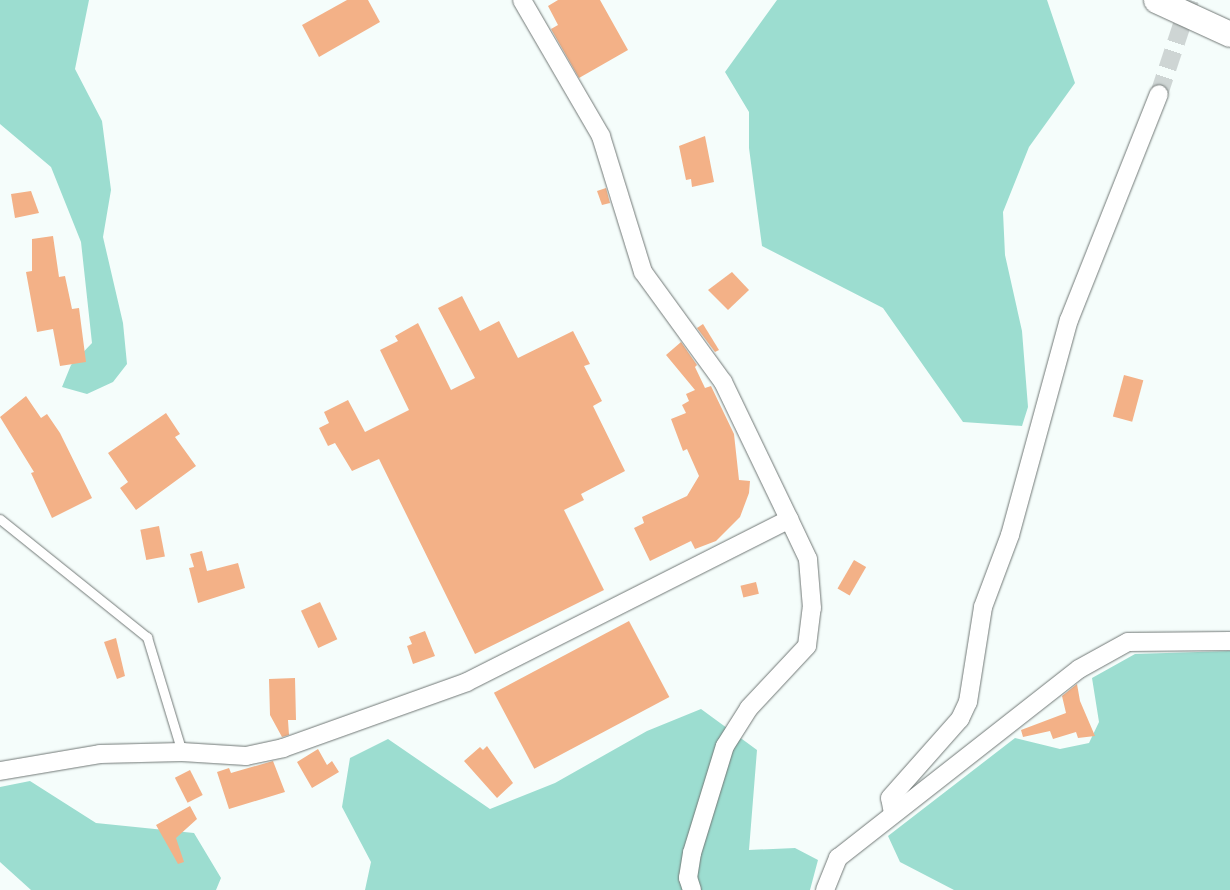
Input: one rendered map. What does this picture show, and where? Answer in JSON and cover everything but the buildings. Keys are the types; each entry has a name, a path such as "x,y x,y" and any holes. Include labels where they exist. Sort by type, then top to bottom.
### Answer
{"street":[{"path":"522,0 601,136 643,272 723,382 808,559 812,608 807,646 748,708 725,746 692,853 688,878 692,890"},
{"path":"1156,0 1230,34"},
{"path":"893,813 890,798 960,719 968,702 974,679 983,607 1010,535 1070,320 1159,94"},
{"path":"0,770 100,754 182,752 246,756 284,748 467,682 789,519"},
{"path":"825,890 838,858 1079,669 1128,642 1230,640"}],"lane":[{"path":"0,519 147,637 182,752"}],"green space":[{"path":"0,0 89,0 75,69 102,121 111,190 103,237 123,323 127,364 113,382 87,394 62,387 71,365 92,343 81,242 51,167 0,124"},
{"path":"777,0 1047,0 1075,83 1029,147 1003,212 1005,255 1022,331 1028,407 1022,426 963,422 883,308 762,246 749,148 749,112 725,72"},
{"path":"1230,651 1230,890 954,890 900,862 888,836 1015,738 1060,749 1089,743 1099,722 1092,678 1135,654"},
{"path":"701,709 757,750 749,850 795,848 818,860 810,890 365,890 371,862 342,807 350,758 388,739 490,809 555,783 647,731"},
{"path":"30,781 96,823 194,833 221,878 216,890 31,890 0,862 0,787"}],"tunnel":[{"path":"1159,94 1190,0"}]}
